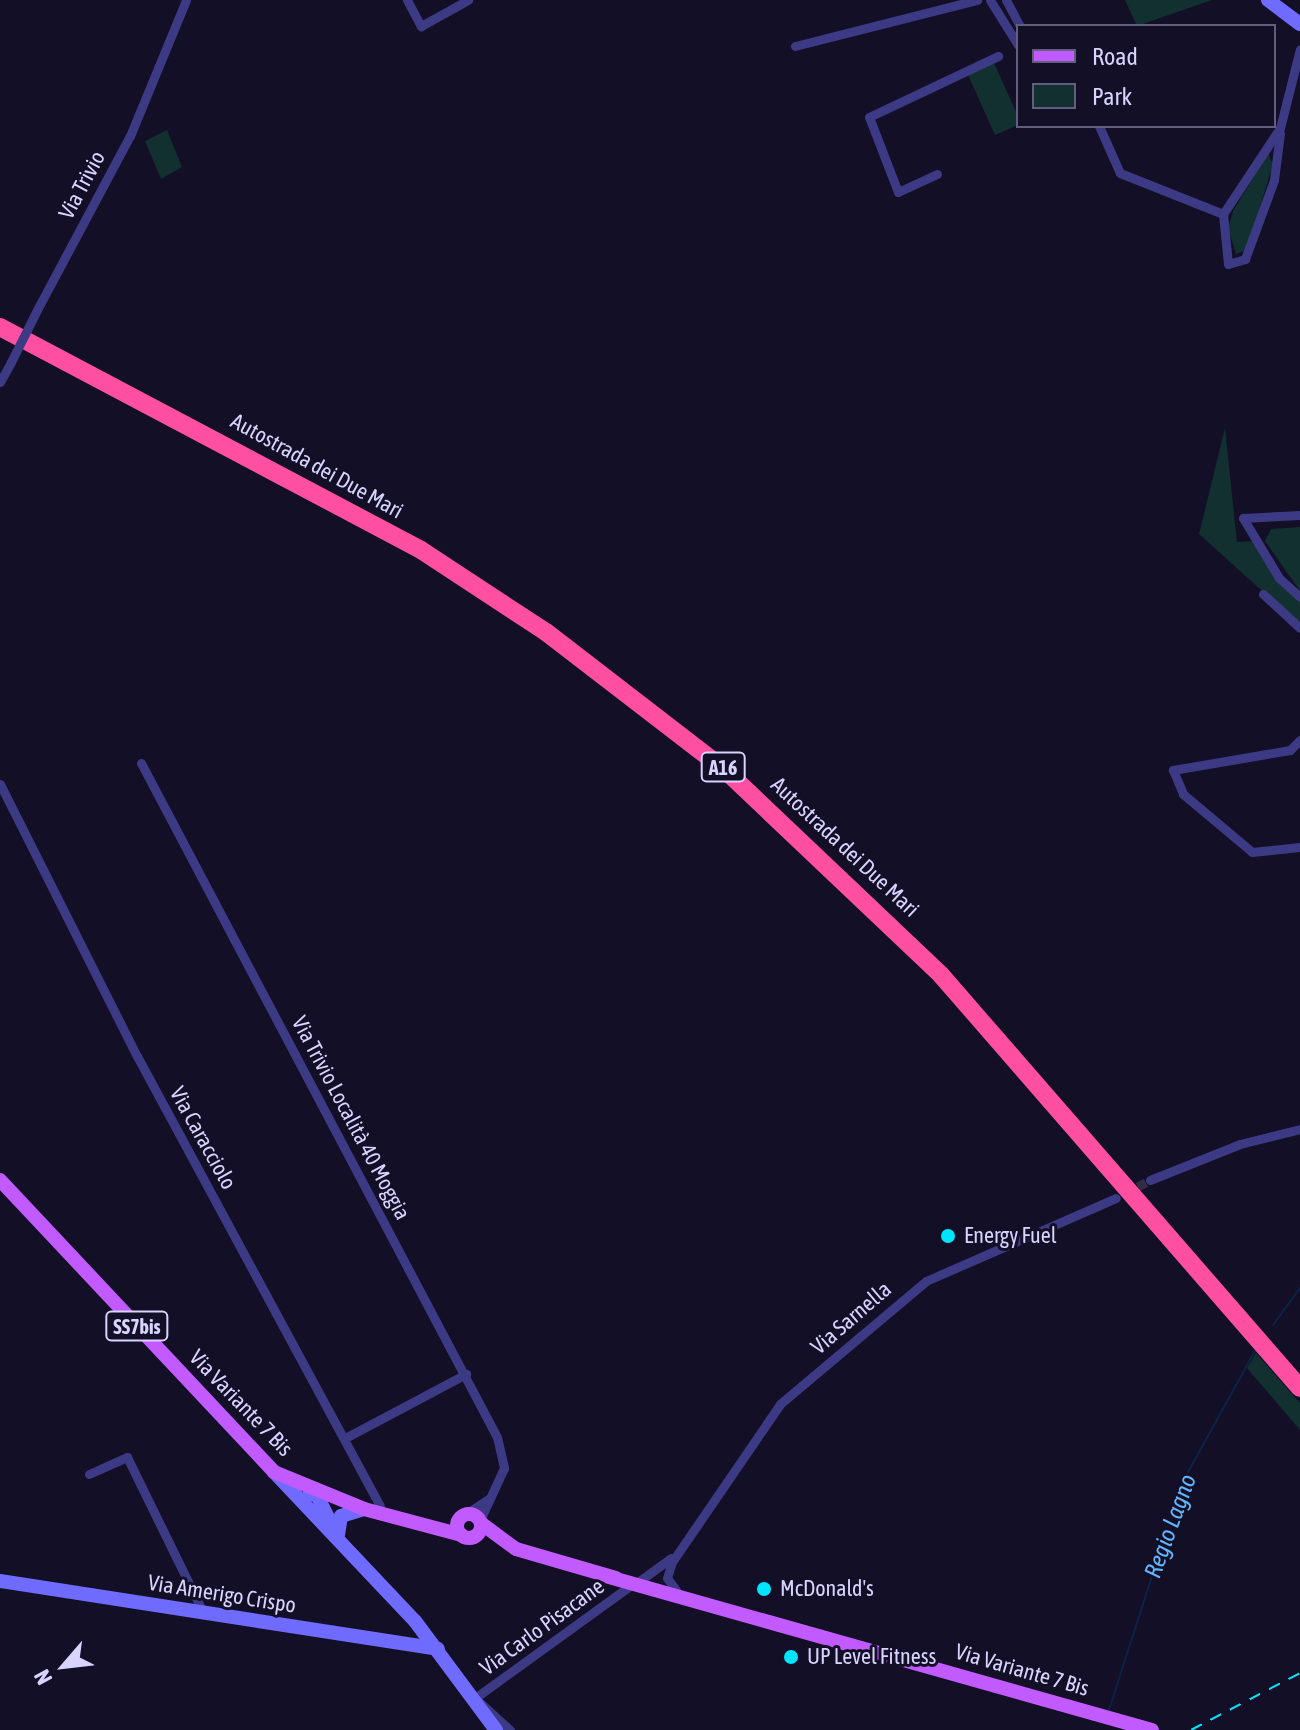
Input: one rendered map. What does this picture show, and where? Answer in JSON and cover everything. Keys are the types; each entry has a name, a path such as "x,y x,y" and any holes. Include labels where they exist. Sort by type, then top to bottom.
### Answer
{"highway":[{"name":"Autostrada dei Due Mari","path":"0,314 428,541 553,623 708,741 844,860 950,967 1300,1371"},
{"name":"Autostrada dei Due Mari","path":"0,327 421,550 546,632 724,769 941,975 1300,1388"}],"main road":[{"name":"Via Variante 7 Bis","path":"0,1180 274,1472 364,1509 424,1522 692,1602 789,1626"},
{"name":"Via Variante 7 Bis","path":"424,1522 473,1518 506,1545"},
{"path":"466,1537 473,1518"},
{"path":"466,1537 457,1525 473,1518"},
{"name":"Via Variante 7 Bis","path":"634,1584 657,1579 676,1590 789,1626 1152,1730"},
{"name":"Via Variante 7 Bis","path":"657,1579 692,1602"}],"street":[{"name":"Via Trivio","path":"0,382 130,136 186,0"},
{"path":"407,0 421,26 468,0"},
{"path":"795,46 977,0"},
{"path":"990,0 1016,42"},
{"path":"1006,0 1019,24"},
{"path":"1268,0 1300,24"},
{"path":"1280,128 1223,214 1228,264 1245,259 1274,180 1280,128 1300,49"},
{"path":"937,174 898,192 869,117 998,56"},
{"path":"1100,128 1120,173 1223,214"},
{"path":"1300,515 1243,518 1279,578 1300,597"},
{"path":"1263,594 1300,628"},
{"path":"1300,740 1290,750 1173,770 1183,794 1252,852 1300,847"},
{"name":"Via Trivio Località 40 Moggia","path":"141,763 466,1374 502,1448 493,1496 473,1518"},
{"name":"Via Caracciolo","path":"0,784 137,1056 347,1437 380,1506"},
{"path":"1150,1180 1240,1144 1300,1129"},
{"name":"Via Sarnella","path":"679,1550 780,1404 901,1297 1116,1198"},
{"path":"347,1437 466,1374"},
{"path":"89,1474 127,1457 204,1614"},
{"path":"274,1472 438,1649 496,1730"},
{"path":"307,1506 314,1489"},
{"path":"314,1489 338,1540"},
{"path":"473,1518 493,1496"},
{"path":"338,1540 341,1516 364,1509"},
{"path":"657,1579 679,1550"},
{"path":"676,1590 667,1574 679,1550"},
{"name":"Via Amerigo Crispo","path":"0,1581 438,1649"},
{"name":"Via Carlo Pisacane","path":"475,1698 634,1584"},
{"path":"475,1698 510,1730"}],"green space":[{"path":"1125,0 1212,0 1143,24 1136,24"},
{"path":"994,63 1016,112 1016,126 995,135 968,75"},
{"path":"167,130 182,167 161,179 145,141"},
{"path":"1268,154 1273,164 1247,250 1236,254 1228,228 1233,211"},
{"path":"1225,428 1237,542 1256,541 1275,578 1300,602 1300,625 1199,534"},
{"path":"1300,527 1300,591 1265,541 1271,529"},
{"path":"1256,1353 1300,1403 1300,1430 1247,1368"}],"waterway":[{"path":"1273,1325 1300,1288"},
{"name":"Regio Lagno","path":"1109,1710 1182,1483 1255,1351"}],"tunnel":[{"path":"1126,1193 1150,1180"}],"railway":[{"path":"1191,1730 1300,1673"}],"place":[{"name":"Energy Fuel","path":"948,1236"},
{"name":"McDonald's","path":"764,1589"},
{"name":"UP Level Fitness","path":"791,1657"}]}
